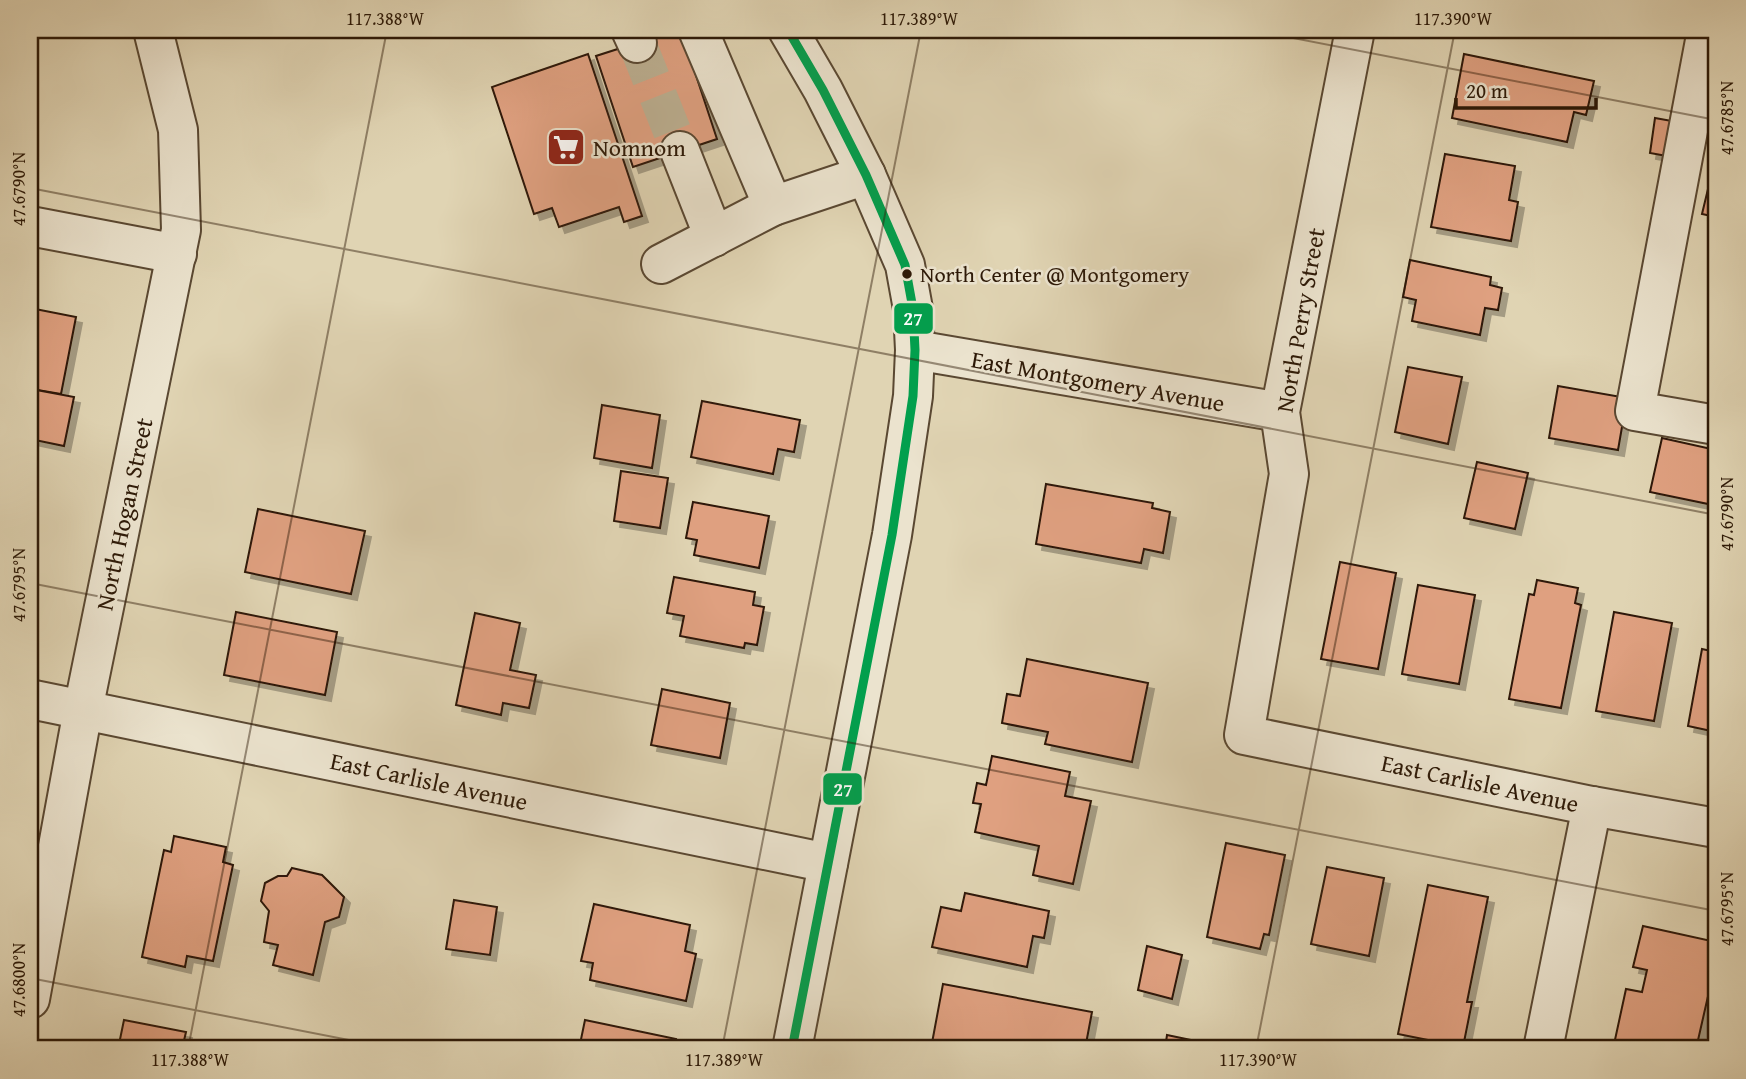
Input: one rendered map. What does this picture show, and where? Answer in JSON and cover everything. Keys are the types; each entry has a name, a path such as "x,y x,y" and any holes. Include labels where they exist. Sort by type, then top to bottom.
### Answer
{"street":[{"name":"North Hogan Street","path":"30,999 83,710 181,230 178,130 153,30"},
{"path":"698,30 773,206"},
{"path":"788,30 823,90 866,175 905,265 913,309 915,350 913,396 892,535 792,1049"},
{"path":"805,30 823,90"},
{"name":"North Perry Street","path":"1244,735 1289,474 1280,412 1355,30"},
{"path":"1707,30 1635,411 1716,425"},
{"path":"680,151 714,237"},
{"path":"661,264 773,206 866,175"},
{"path":"30,226 177,254"},
{"name":"East Montgomery Avenue","path":"915,350 1280,412"},
{"name":"East Carlisle Avenue","path":"30,699 828,863"},
{"name":"East Carlisle Avenue","path":"1244,735 1591,806 1716,828"},
{"path":"1543,1049 1591,806"}],"building":[{"path":"681,30 717,139 633,167 596,56"},
{"name":"Nomnom","path":"588,54 642,216 624,222 619,207 559,227 552,208 534,214 492,87"},
{"path":"1464,54 1594,81 1586,115 1574,112 1567,142 1452,118"},
{"path":"1655,118 1683,123 1678,158 1650,153"},
{"path":"1445,154 1515,166 1509,200 1518,202 1511,241 1431,227"},
{"path":"1708,189 1716,191 1716,217 1702,214"},
{"path":"1410,260 1491,277 1490,285 1502,288 1498,310 1485,308 1480,335 1412,321 1416,300 1403,297"},
{"path":"30,308 76,317 61,394 31,389 30,393"},
{"path":"1408,367 1462,377 1448,444 1395,432"},
{"path":"1558,386 1627,398 1618,450 1549,438"},
{"path":"31,389 74,397 64,446 30,439"},
{"path":"702,401 800,420 794,452 778,449 773,474 691,457"},
{"path":"602,405 660,415 652,468 594,458"},
{"path":"1662,438 1716,450 1716,492 1713,505 1650,492"},
{"path":"1477,462 1528,473 1515,529 1464,518"},
{"path":"621,471 668,478 660,528 614,521"},
{"path":"1046,484 1153,503 1152,508 1170,512 1163,553 1144,549 1141,563 1036,544"},
{"path":"693,502 769,516 759,568 694,555 697,540 686,538"},
{"path":"258,509 365,531 351,594 245,572"},
{"path":"1340,562 1396,573 1378,669 1321,659"},
{"path":"674,577 755,592 753,605 764,607 757,645 745,643 744,648 680,636 684,616 667,613"},
{"path":"1537,580 1578,588 1575,603 1581,605 1561,708 1509,699 1529,594 1534,595"},
{"path":"1418,585 1475,595 1459,684 1402,674"},
{"path":"236,612 337,632 325,695 224,675"},
{"path":"1614,612 1672,623 1654,721 1596,711"},
{"path":"475,613 520,623 510,670 536,675 529,708 503,703 501,715 456,705"},
{"path":"1702,649 1716,652 1716,732 1688,726"},
{"path":"1027,659 1148,683 1132,762 1045,744 1048,732 1002,723 1007,694 1020,696"},
{"path":"662,689 730,703 720,758 651,745"},
{"path":"992,756 1070,772 1065,796 1091,801 1073,884 1033,875 1039,846 975,832 981,804 973,803 977,783 986,785"},
{"path":"174,836 226,847 223,862 233,865 213,961 187,956 185,967 142,957 164,850 171,852"},
{"path":"1226,843 1285,855 1269,935 1264,934 1260,949 1207,937"},
{"path":"1327,867 1384,878 1369,956 1311,944"},
{"path":"292,868 322,875 344,897 339,917 325,922 313,975 273,965 278,945 264,942 269,911 261,901 265,883 278,876 287,876"},
{"path":"1428,885 1488,897 1467,1002 1472,1002 1463,1047 1398,1034"},
{"path":"965,893 1049,911 1044,938 1033,936 1027,967 932,947 941,907 961,911"},
{"path":"454,900 497,907 490,955 446,949"},
{"path":"594,904 690,925 685,951 696,954 686,1001 590,980 593,963 581,961"},
{"path":"1643,926 1716,942 1716,961 1696,1049 1613,1049 1626,989 1642,992 1647,970 1633,967"},
{"path":"1147,946 1182,955 1172,999 1138,990"},
{"path":"943,984 1092,1012 1085,1049 966,1049 932,1043"},
{"path":"124,1020 186,1032 182,1049 118,1049"},
{"path":"585,1020 676,1039 674,1049 579,1049"},
{"path":"1167,1035 1234,1049 1165,1049"},
{"path":"484,1043 514,1049 483,1049"}],"tunnel":[{"path":"637,43 680,151"}],"transit line":[{"name":"27","path":"788,30 823,90 866,175 905,265 913,309 915,350 913,396 892,535 792,1049"}],"place":[{"name":"Nomnom","path":"566,147"},
{"name":"North Center @ Montgomery","path":"907,274"}]}
